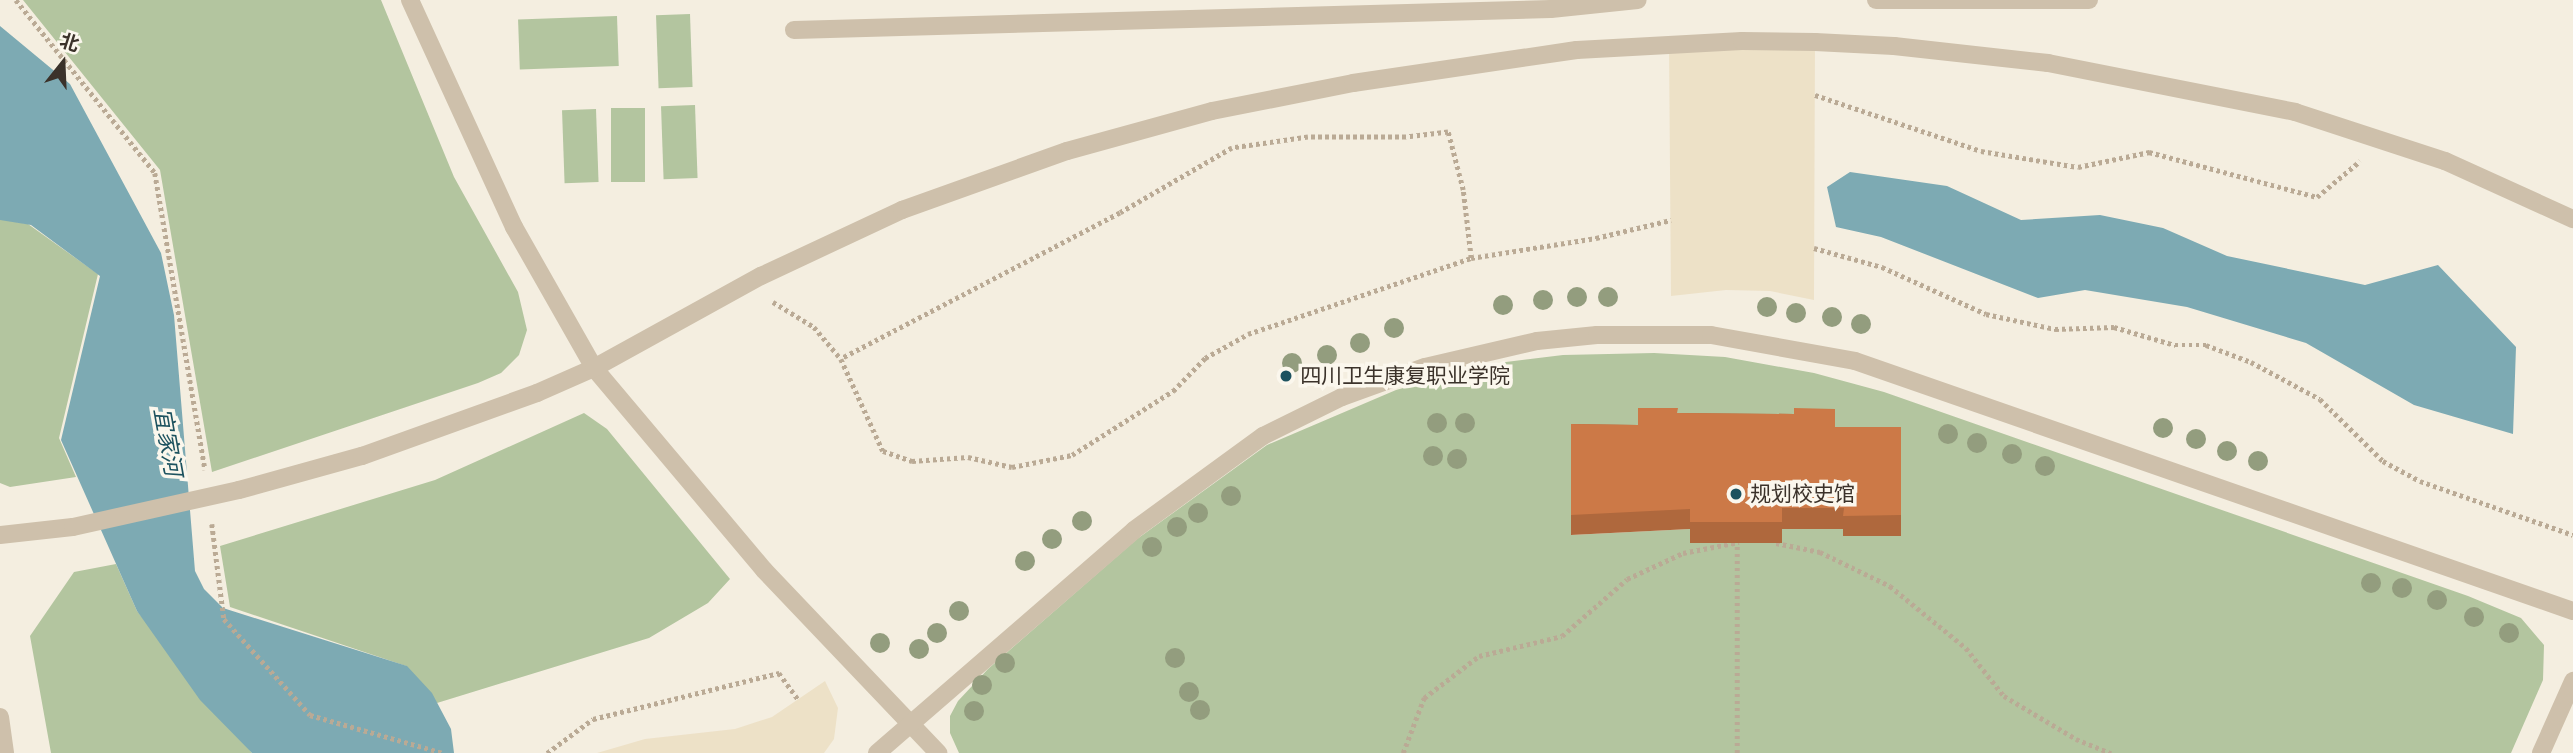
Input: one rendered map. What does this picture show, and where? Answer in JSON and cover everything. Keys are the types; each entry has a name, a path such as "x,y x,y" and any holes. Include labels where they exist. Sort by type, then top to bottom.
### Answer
{"street":[{"path":"410,0 514,227 594,368 764,570 938,753"},
{"path":"794,30 1551,9 1638,0"},
{"path":"1876,0 2089,0"},
{"path":"0,535 73,527 239,490 362,456 594,368 761,276 902,210 1068,150 1156,125 1353,83 1577,50 1742,41 1894,46 1973,54 2214,93 2385,141 2445,162 2573,219"},
{"path":"877,753 914,726 1134,530 1264,436 1342,397 1424,367 1537,341 1606,335 1721,337 1855,361 2573,611"},
{"path":"2541,753 2573,681"},
{"path":"0,717 5,753"}],"path":[{"path":"16,0 155,173 206,482"},
{"path":"1815,95 1981,152 2078,167 2149,152 2317,197 2385,141"},
{"path":"841,359 1120,213 1232,148 1308,137 1406,137 1448,132 1463,190 1471,258"},
{"path":"761,276 766,298 814,327 841,359 883,451 912,461 968,457 1012,467 1072,455 1173,391 1205,358 1248,334 1471,258 1596,238 1671,219"},
{"path":"1814,248 1882,267 1986,314 2055,330 2114,327 2175,345 2206,345 2251,362 2320,399 2383,461 2420,481 2573,535"},
{"path":"210,510 224,619 310,715 443,753"},
{"path":"1737,542 1737,753"},
{"path":"1403,753 1424,698 1479,656 1562,636 1627,579 1684,553 1748,542"},
{"path":"1771,543 1819,552 1880,580 1922,609 1966,648 2004,696 2076,739 2112,753"},
{"path":"547,753 593,719 779,673 799,701"}],"green space":[{"path":"23,0 381,0 454,177 518,292 527,330 519,355 501,373 478,383 212,472 160,170"},
{"path":"690,14 693,87 659,88 656,15"},
{"path":"617,16 619,66 520,69 518,19"},
{"path":"695,105 698,178 664,179 661,106"},
{"path":"611,108 645,108 645,182 611,182"},
{"path":"596,109 599,182 565,183 562,110"},
{"path":"0,219 28,224 98,274 59,438 76,477 10,487 0,483"},
{"path":"1654,353 1725,357 1814,373 1884,392 2468,596 2521,618 2544,645 2543,680 2511,753 959,753 950,733 950,716 958,701 988,669 1137,539 1267,445 1396,390 1490,364 1563,355","holes":["1628,446 1900,536 1844,529 1782,529 1781,543 1690,529 1571,535"]},
{"path":"584,413 607,429 730,579 708,603 649,638 437,703 406,666 230,607 220,546 435,480"},
{"path":"116,564 137,611 252,753 51,753 30,636 74,572"}],"shaded area":[{"path":"1815,42 1814,300 1770,291 1726,290 1671,296 1669,44"},
{"path":"825,681 838,708 834,739 824,753 597,753 645,739 735,729 772,717"}],"water":[{"name":"宜家河","path":"0,26 70,84 161,253 174,315 195,571 204,589 223,608 407,666 432,693 451,729 454,753 252,753 200,700 137,611 61,440 100,276 31,225 0,220"},
{"path":"1850,172 1947,186 2021,220 2100,215 2163,228 2227,256 2365,285 2438,265 2516,347 2513,434 2414,405 2306,343 2187,307 2085,290 2038,298 1881,237 1836,227 1827,187"}],"building":[{"name":"规划校史馆","path":"1638,408 1678,408 1677,413 1794,414 1794,408 1835,409 1835,427 1901,427 1901,515 1843,516 1844,508 1782,508 1782,522 1690,522 1690,509 1571,515 1571,424 1638,425"}],"place":[{"name":"四川卫生康复职业学院","path":"1286,376"},
{"name":"规划校史馆","path":"1736,494"}]}
